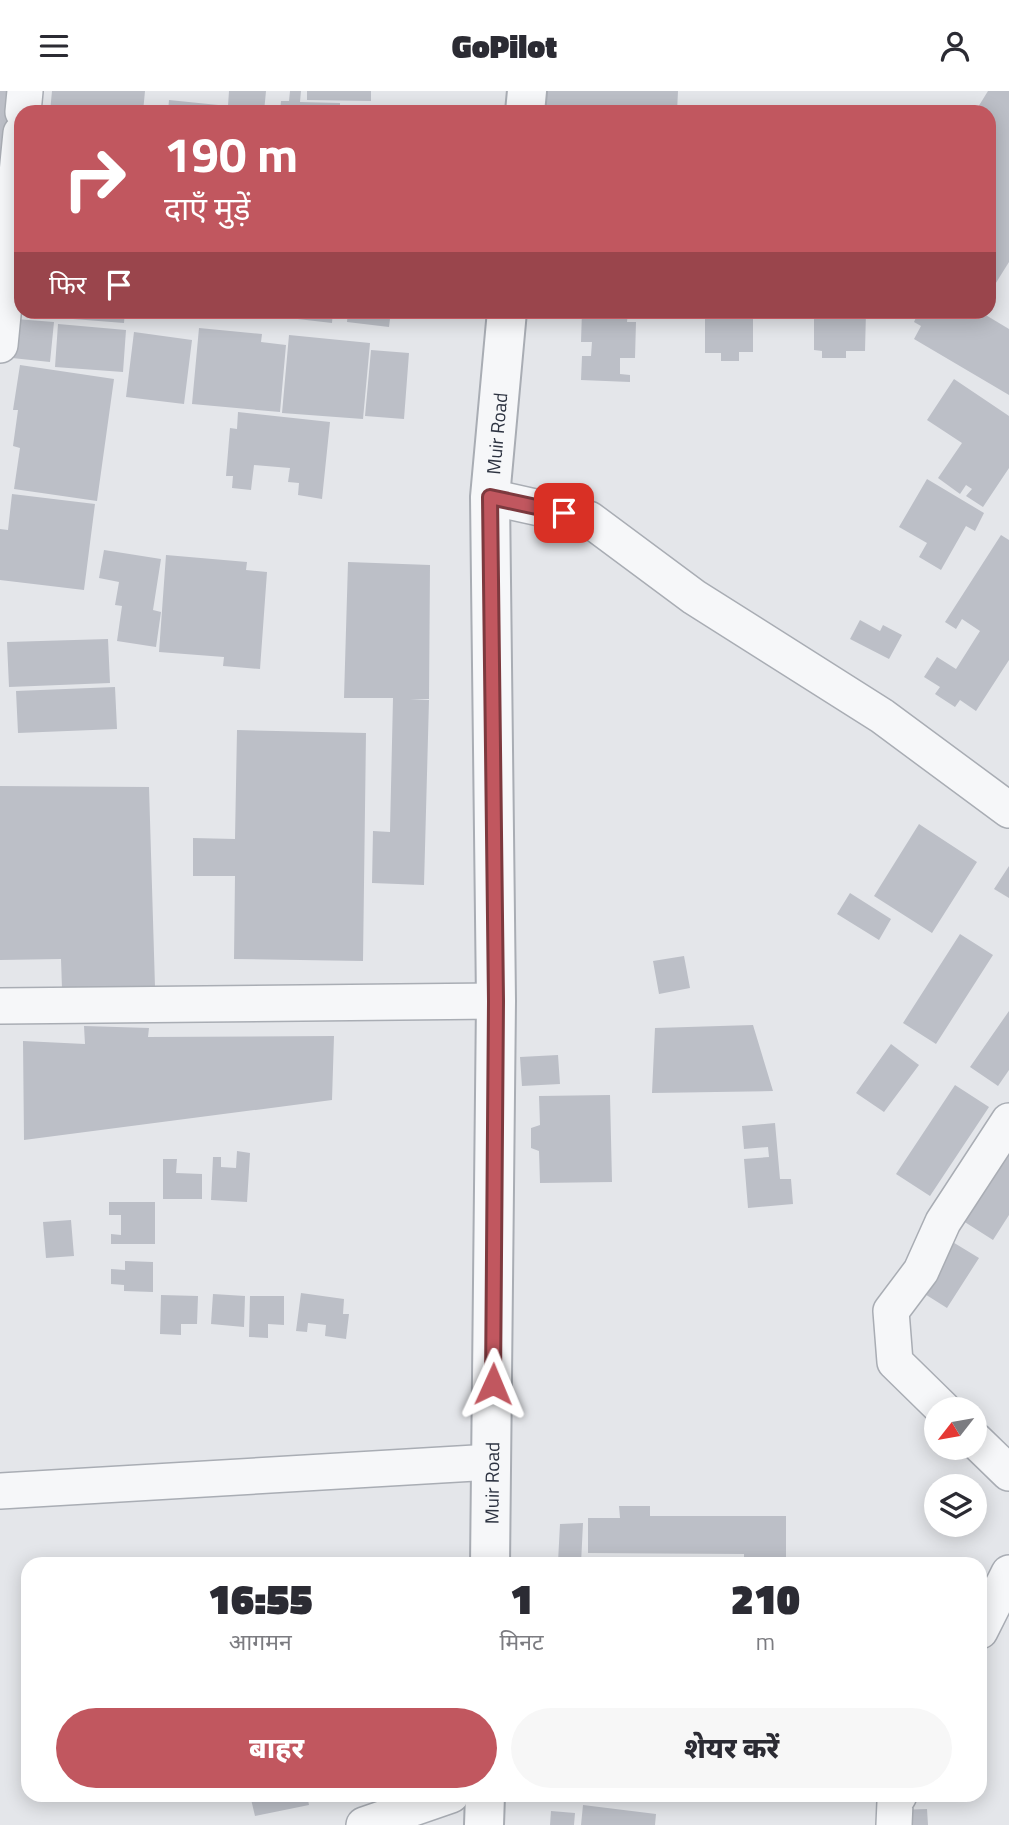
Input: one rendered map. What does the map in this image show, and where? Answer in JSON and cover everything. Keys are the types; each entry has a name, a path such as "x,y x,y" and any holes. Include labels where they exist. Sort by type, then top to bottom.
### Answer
{"street":[{"path":"0,345 14,204"},
{"name":"Muir Road","path":"490,1557 496,1001 490,497 506,319"},
{"path":"490,497 589,519 694,597 882,716 1009,810"},
{"path":"0,1006 496,1001"},
{"path":"931,1397 895,1362 891,1311 921,1271 943,1222 1009,1121"},
{"path":"987,1452 1009,1473"},
{"path":"0,1491 492,1462"},
{"path":"987,1618 1009,1573"},
{"path":"363,1825 430,1802"},
{"path":"485,1802 485,1825"},
{"path":"894,1825 895,1802"}],"building":[{"path":"0,91 14,91 0,176"},
{"path":"52,91 145,91 144,105 51,105"},
{"path":"229,91 266,91 265,105 228,105"},
{"path":"290,91 301,91 300,102 340,105 281,105 281,101 289,101"},
{"path":"307,91 371,91 371,101 307,100"},
{"path":"538,91 678,91 677,105 537,105"},
{"path":"988,91 1009,91 1009,262 996,283 996,105 979,105"},
{"path":"169,100 218,105 169,105"},
{"path":"16,319 54,322 50,362 12,358"},
{"path":"73,319 124,319 124,323"},
{"path":"298,319 332,319 332,323"},
{"path":"347,319 390,319 389,327 347,322"},
{"path":"582,319 627,319 627,322 636,322 635,358 620,358 620,374 630,375 630,382 581,380 582,356 591,356 592,342 581,342"},
{"path":"705,319 753,319 753,352 739,352 739,361 721,361 721,353 705,353"},
{"path":"814,319 866,319 865,351 846,351 846,358 822,358 822,351 814,350"},
{"path":"915,319 992,319 1009,329 1009,395 914,339 921,326 914,322"},
{"path":"58,324 126,330 123,372 55,367"},
{"path":"199,328 262,334 261,342 286,345 280,412 192,404"},
{"path":"134,332 192,340 184,404 126,397"},
{"path":"289,335 370,343 363,419 282,413"},
{"path":"371,350 409,353 404,419 365,416"},
{"path":"20,365 114,379 97,501 14,489 20,448 13,446 18,410 13,410"},
{"path":"954,379 1009,416 1009,468 983,507 966,496 972,489 966,485 960,494 938,478 962,443 927,420"},
{"path":"238,412 330,422 322,499 298,495 299,483 288,482 290,468 254,465 251,490 232,488 233,476 226,476 230,428 237,429"},
{"path":"927,479 984,513 975,531 966,526 941,570 919,557 927,543 899,527"},
{"path":"12,494 95,504 84,590 0,580 0,529 8,530"},
{"path":"1001,535 1009,540 1009,660 976,711 960,700 955,707 935,694 940,687 924,677 937,657 956,669 980,631 962,619 956,629 945,622"},
{"path":"104,550 161,559 153,610 161,612 156,647 117,641 122,606 115,605 119,582 99,578"},
{"path":"166,555 247,562 246,570 267,572 260,669 223,666 224,657 159,652"},
{"path":"348,562 430,565 429,699 410,700 429,700 424,885 372,883 373,831 390,832 393,698 344,698"},
{"path":"860,620 880,631 883,625 902,635 889,659 850,639"},
{"path":"108,639 110,683 9,687 7,642"},
{"path":"115,687 117,729 18,733 16,691"},
{"path":"237,730 366,733 363,961 234,959 235,876 193,876 193,838 235,839"},
{"path":"0,786 149,787 155,987 62,989 61,959 0,960"},
{"path":"919,824 977,862 932,933 874,896"},
{"path":"1009,866 1009,898 994,889"},
{"path":"850,893 891,919 879,940 837,914"},
{"path":"960,934 993,955 936,1044 903,1023"},
{"path":"684,956 690,988 659,994 653,961"},
{"path":"1009,1011 1009,1070 998,1086 970,1067"},
{"path":"753,1025 773,1091 652,1093 655,1028"},
{"path":"84,1026 149,1028 148,1037 334,1036 332,1100 24,1140 23,1041 85,1044"},
{"path":"891,1044 919,1065 884,1112 856,1093"},
{"path":"558,1055 560,1084 522,1086 520,1057"},
{"path":"955,1085 989,1107 930,1196 896,1174"},
{"path":"610,1095 612,1182 540,1183 539,1151 531,1148 531,1128 540,1125 539,1096"},
{"path":"775,1123 780,1179 791,1179 793,1204 748,1208 744,1159 769,1157 768,1147 744,1149 742,1126"},
{"path":"1009,1144 1009,1215 993,1240 960,1219"},
{"path":"237,1151 250,1153 247,1202 211,1200 213,1157 221,1157 221,1167 236,1168"},
{"path":"163,1159 177,1159 176,1173 202,1174 202,1199 163,1199"},
{"path":"109,1202 155,1202 155,1244 111,1244 111,1234 121,1235 121,1215 109,1215"},
{"path":"71,1220 74,1256 46,1258 43,1222"},
{"path":"951,1241 979,1258 947,1308 920,1291"},
{"path":"125,1261 153,1262 153,1292 124,1291 124,1285 111,1284 111,1269 125,1270"},
{"path":"301,1293 344,1299 343,1314 349,1314 346,1339 325,1336 326,1325 308,1323 307,1332 296,1331"},
{"path":"213,1294 245,1296 244,1327 211,1324"},
{"path":"161,1295 198,1296 197,1324 181,1324 181,1335 160,1334"},
{"path":"250,1296 284,1296 284,1325 268,1324 268,1338 249,1337"},
{"path":"619,1506 650,1506 650,1516 786,1516 786,1557 744,1557 744,1554 588,1553 588,1518 620,1518"},
{"path":"583,1523 581,1557 558,1557 560,1524"},
{"path":"252,1802 308,1802 309,1805 255,1816"},
{"path":"583,1805 656,1814 655,1825 581,1825"},
{"path":"927,1809 928,1825 898,1825 897,1810"},
{"path":"551,1811 575,1813 574,1825 550,1825"}],"route":[{"path":"493,1384 496,1001 490,497 564,513"}]}
